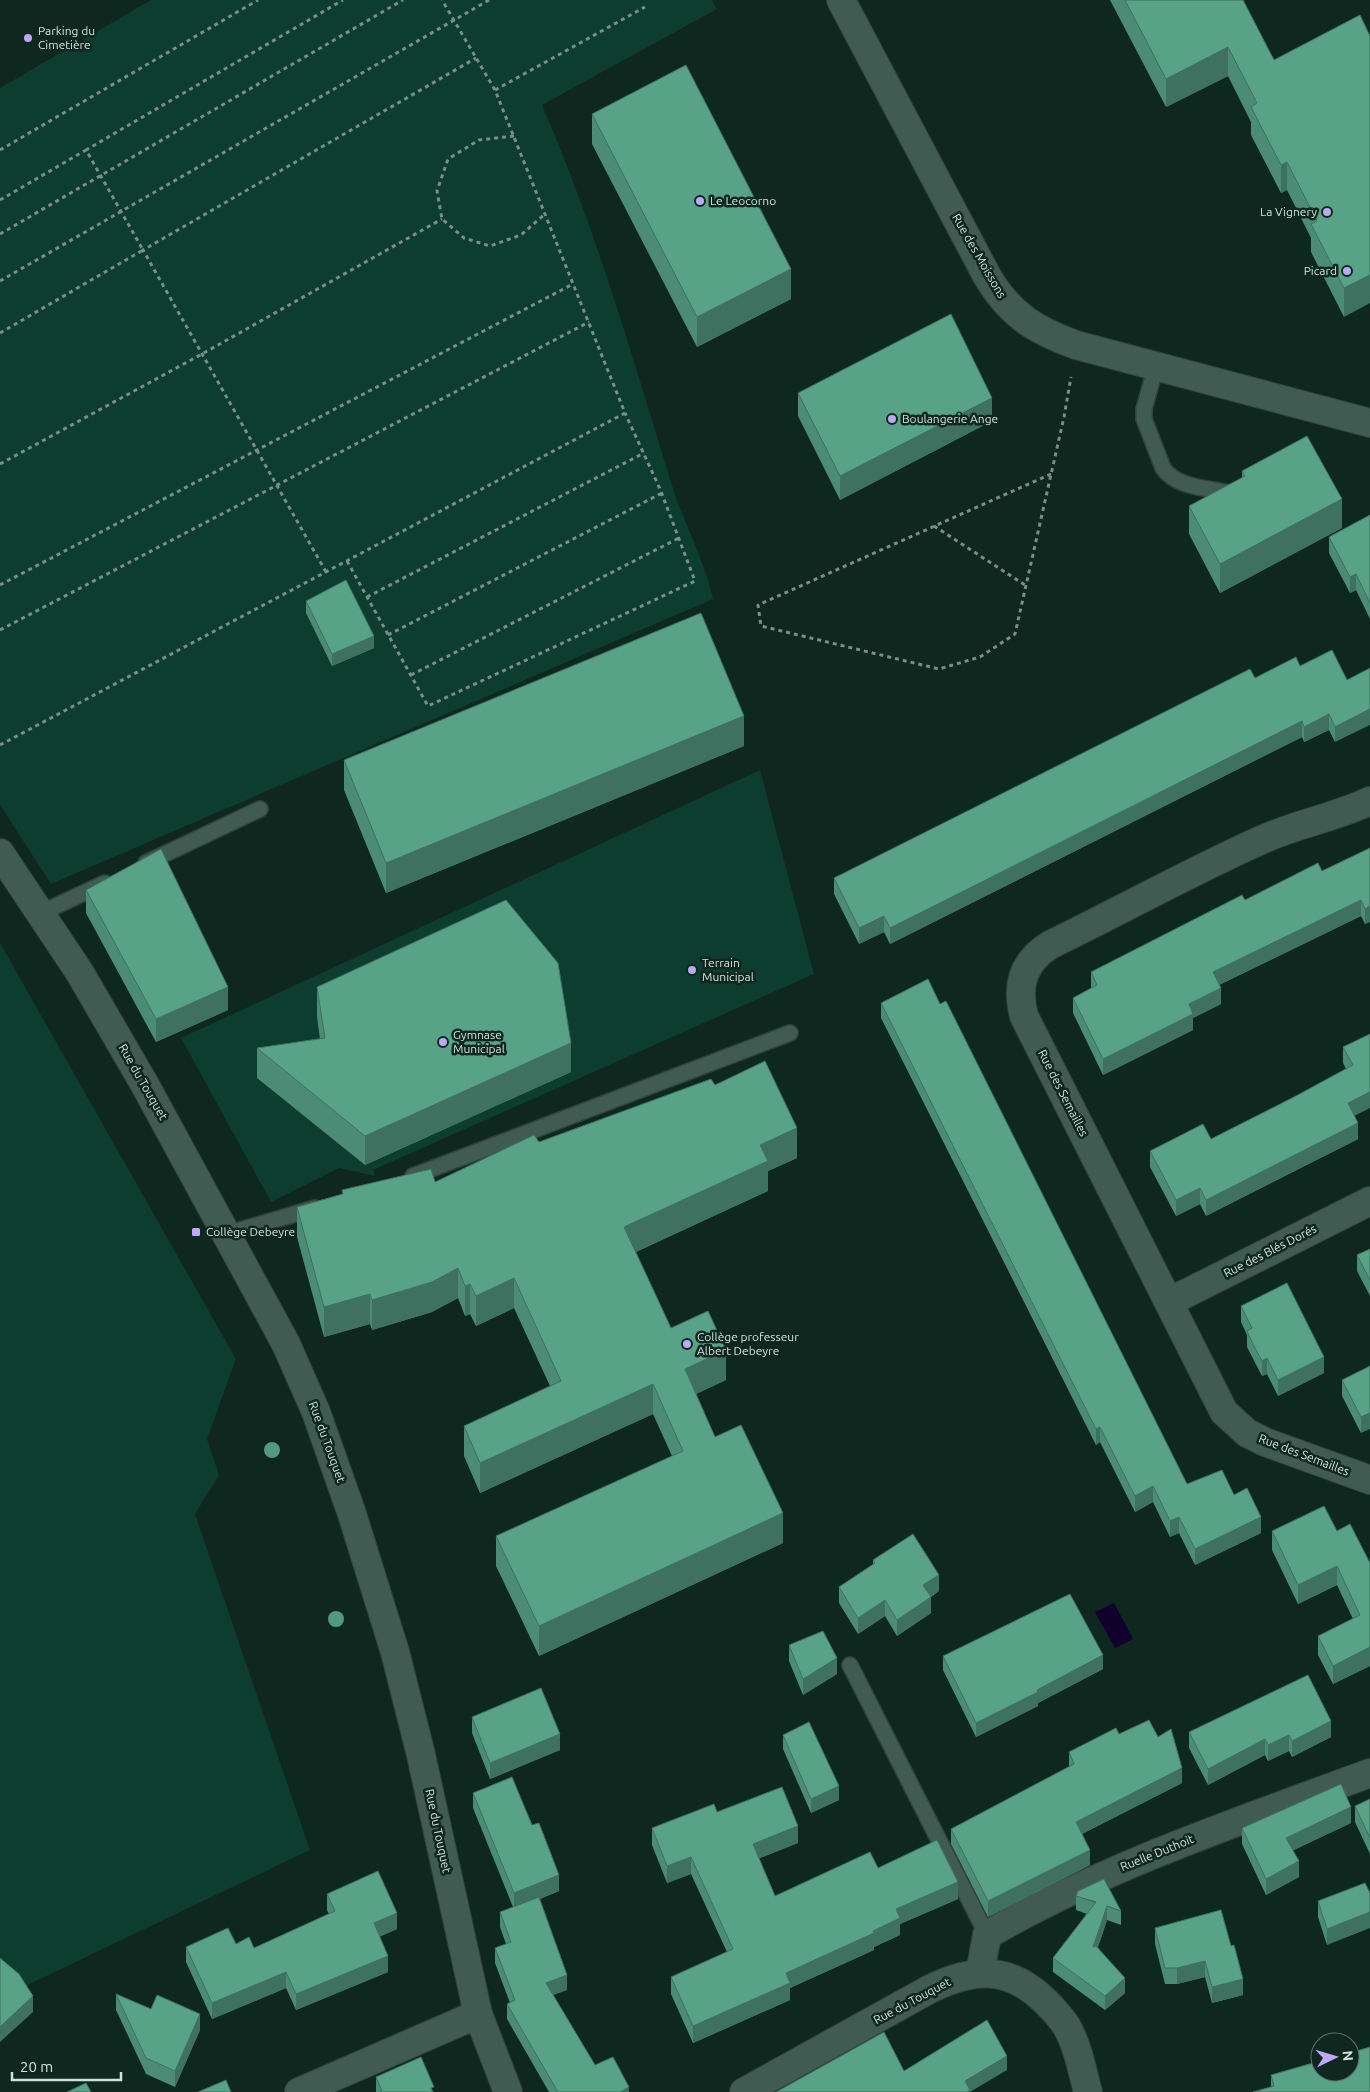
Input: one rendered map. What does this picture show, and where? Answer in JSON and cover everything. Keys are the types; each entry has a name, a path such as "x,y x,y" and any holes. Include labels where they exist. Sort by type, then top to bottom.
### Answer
{"street":[{"name":"Rue des Moissons","path":"841,0 997,292 1031,325 1076,345 1370,423"},
{"name":"Rue des Semailles","path":"1370,800 1344,812 1278,832 1258,841 1076,932 1039,953 1028,964 1024,975 1020,1000 1024,1016 1224,1412 1234,1424 1265,1442 1370,1480"},
{"name":"Rue du Touquet","path":"0,853 98,1004 227,1234 286,1344 326,1438 364,1550 406,1696 478,2014 508,2092"},
{"name":"Rue des Blés Dorés","path":"1169,1302 1370,1201"},
{"name":"Ruelle Duthoit","path":"987,1935 1031,1909 1092,1879 1370,1773"},
{"path":"980,1973 987,1935"},
{"name":"Rue du Touquet","path":"744,2092 930,1989 962,1976 980,1973 997,1974 1026,1984 1053,2009 1066,2026 1074,2043 1088,2092"},
{"path":"299,2092 478,2014"}],"lane":[{"path":"1156,366 1144,409 1144,419 1163,468 1180,482 1230,493"},
{"path":"40,913 260,809"},
{"path":"401,1181 790,1033"},
{"path":"227,1234 328,1204"},
{"path":"850,1665 987,1935"}],"path":[{"path":"0,150 258,0"},
{"path":"0,200 343,0"},
{"path":"0,234 403,0"},
{"path":"347,560 428,706 695,581 662,493 625,413 495,90 442,0"},
{"path":"0,281 488,0"},
{"path":"495,90 644,7"},
{"path":"0,333 476,58"},
{"path":"514,136 479,140 448,159 437,191 442,219 464,238 490,246 521,235 545,214"},
{"path":"86,150 326,572"},
{"path":"0,464 202,354 442,219"},
{"path":"0,585 573,284"},
{"path":"0,630 588,322"},
{"path":"1051,474 758,605 760,626 939,669 980,657 1015,634 1025,585 1051,474 1064,416 1076,345"},
{"path":"0,745 625,413"},
{"path":"367,597 644,453"},
{"path":"388,635 662,493"},
{"path":"934,526 1025,585"},
{"path":"411,675 679,538"}],"green space":[{"path":"151,0 712,0 717,9 542,105 596,244 676,497 704,569 713,599 51,884 0,805 0,88"},
{"path":"760,770 814,974 373,1170 375,1176 339,1168 271,1202 181,1038"},
{"path":"0,943 236,1359 207,1439 219,1475 195,1514 310,1850 19,1989 0,1976"}],"shaded area":[{"path":"1114,1603 1133,1639 1115,1648 1095,1612"}],"building":[{"path":"1125,0 1243,0 1274,60 1360,15 1370,36 1370,275 1344,288 1311,224 1317,221 1287,162 1281,165 1251,107 1257,103 1228,47 1166,79"},
{"path":"686,65 791,269 697,317 592,114"},
{"name":"Boulangerie Ange","path":"951,314 992,398 840,476 798,393"},
{"path":"1307,436 1342,499 1220,564 1189,506 1245,476 1242,471"},
{"path":"1370,515 1370,603 1356,574 1350,577 1329,537"},
{"path":"346,580 374,636 332,654 306,601"},
{"path":"701,613 744,716 386,863 344,760"},
{"path":"1332,650 1347,680 1370,668 1370,709 1335,727 1329,714 1304,727 1302,721 890,928 884,916 859,928 834,878 1250,669 1255,678 1296,657 1300,666"},
{"path":"1370,848 1370,906 1365,909 1361,900 1213,972 1221,988 1189,1004 1193,1014 1103,1059 1073,998 1097,985 1091,972 1242,895 1245,900 1318,863 1322,871"},
{"path":"161,849 228,987 156,1019 86,890"},
{"name":"Gymnase Municipal","path":"506,900 558,963 571,1043 365,1136 257,1048 325,1038 317,987"},
{"path":"928,979 940,1004 946,1001 1187,1484 1222,1470 1234,1495 1247,1488 1261,1517 1195,1549 1179,1517 1170,1521 1153,1486 1135,1496 1100,1427 1096,1429 881,1003"},
{"path":"1370,1034 1370,1092 1348,1103 1358,1123 1206,1200 1200,1188 1176,1200 1150,1151 1203,1124 1211,1139 1294,1097 1353,1065 1343,1047"},
{"path":"765,1061 797,1128 760,1145 768,1161 624,1227 671,1328 708,1311 726,1350 685,1369 715,1437 741,1425 783,1513 539,1626 496,1536 683,1451 653,1384 480,1463 464,1426 561,1381 514,1278 476,1296 470,1284 465,1286 458,1268 432,1282 372,1300 370,1294 324,1307 297,1207 343,1194 342,1190 431,1169 435,1182 534,1135 539,1142 711,1079 715,1085"},
{"path":"1370,1249 1370,1280 1357,1255"},
{"path":"1287,1283 1324,1357 1278,1380 1267,1358 1262,1361 1254,1346 1247,1331 1252,1328 1241,1306"},
{"path":"1370,1366 1370,1413 1361,1417 1342,1380"},
{"path":"1324,1506 1337,1531 1350,1524 1370,1563 1370,1647 1333,1666 1318,1636 1360,1615 1337,1566 1298,1585 1272,1531"},
{"path":"913,1534 939,1575 923,1585 931,1597 897,1620 885,1600 858,1618 839,1587 875,1563 873,1560"},
{"path":"1070,1594 1103,1655 1037,1690 1038,1692 976,1723 943,1656"},
{"path":"823,1631 837,1658 803,1679 789,1645"},
{"path":"1308,1675 1331,1721 1292,1741 1289,1735 1268,1745 1265,1739 1208,1769 1189,1732"},
{"path":"541,1688 560,1734 490,1763 472,1717"},
{"path":"1149,1720 1158,1737 1171,1729 1182,1768 1076,1822 1090,1850 988,1901 951,1829 1074,1764 1069,1752 1116,1728 1119,1734"},
{"path":"809,1722 839,1786 811,1799 783,1735"},
{"path":"512,1777 532,1825 539,1823 559,1875 514,1893 473,1793"},
{"path":"1341,1784 1351,1807 1286,1838 1299,1861 1266,1879 1242,1828"},
{"path":"782,1787 798,1826 753,1844 775,1896 870,1852 878,1868 937,1840 958,1882 896,1909 900,1918 873,1931 874,1933 786,1973 790,1983 693,2026 671,1977 733,1949 691,1857 667,1866 652,1828 714,1804 717,1812"},
{"path":"1370,1799 1370,1838 1355,1806"},
{"path":"378,1871 397,1913 374,1923 388,1956 296,1994 286,1972 212,2003 186,1947 228,1928 236,1944 249,1937 254,1948 335,1911 327,1894"},
{"path":"1104,1879 1121,1911 1107,1906 1093,1947 1096,1946 1125,1978 1105,1996 1053,1958 1096,1902 1076,1896 1078,1891"},
{"path":"1365,1883 1370,1893 1370,1912 1327,1929 1318,1901"},
{"path":"539,1897 567,1975 546,1983 595,2065 613,2057 629,2087 620,2092 558,2092 507,2004 515,2000 495,1948 511,1942 500,1912"},
{"path":"1221,1910 1231,1946 1234,1945 1243,1979 1212,1987 1205,1961 1177,1968 1165,1968 1155,1928"},
{"path":"0,1958 19,1974 33,1996 0,2027"},
{"path":"116,1994 151,2009 157,1995 200,2014 175,2071 146,2058"},
{"path":"987,2020 1007,2056 965,2081 970,2090 967,2092 776,2092 884,2032 904,2071"},
{"path":"1370,2047 1370,2092 1253,2092 1274,2086 1271,2075 1310,2064 1310,2082 1360,2082 1360,2050"},
{"path":"421,2057 434,2087 431,2088 433,2092 380,2092 382,2091 376,2077"},
{"path":"226,2080 231,2092 198,2092"},
{"path":"86,2083 91,2092 67,2092"}],"place":[{"name":"Parking du Cimetière","path":"28,38"},
{"name":"Le Leocorno","path":"700,201"},
{"name":"La Vignery","path":"1327,212"},
{"name":"Picard","path":"1347,271"},
{"name":"Boulangerie Ange","path":"892,419"},
{"name":"Terrain Municipal","path":"692,970"},
{"name":"Gymnase Municipal","path":"443,1042"},
{"name":"Collège Debeyre","path":"196,1232"},
{"name":"Collège professeur Albert Debeyre","path":"687,1344"}]}
